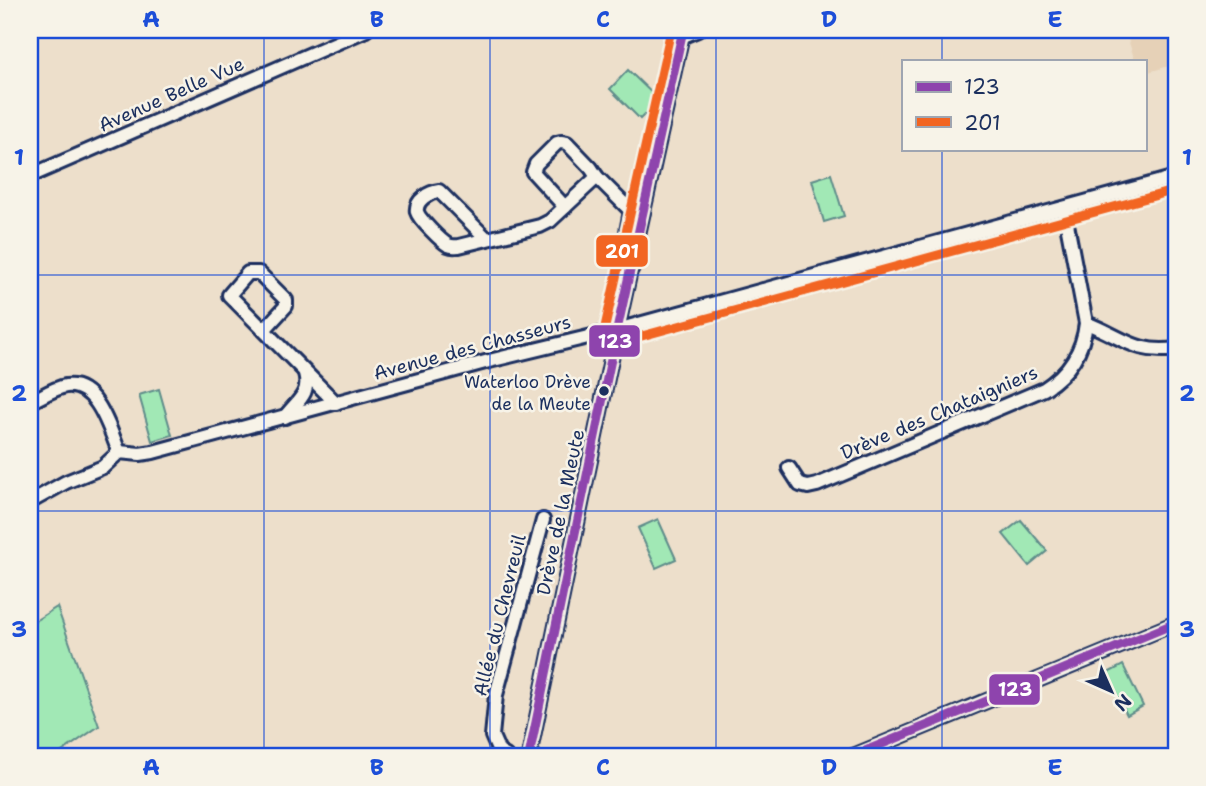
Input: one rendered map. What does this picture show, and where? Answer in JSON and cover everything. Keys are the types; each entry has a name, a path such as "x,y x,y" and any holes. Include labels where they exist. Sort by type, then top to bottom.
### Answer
{"street":[{"name":"Avenue Belle Vue","path":"30,176 366,30"},
{"path":"682,33 698,30"},
{"name":"Drève de la Meute","path":"529,756 632,268 637,212 682,33"},
{"path":"565,207 533,172 536,164 561,142 567,143 597,177 637,212"},
{"path":"487,239 439,191 431,192 418,205 418,215 442,240 452,247 459,246 540,226 550,221 597,177"},
{"name":"Avenue des Chasseurs","path":"119,452 153,453 489,361 617,330 1176,177"},
{"name":"Drève des Chataigniers","path":"789,467 800,485 817,485 1044,389 1058,380 1074,361 1085,337 1086,323 1064,208"},
{"path":"264,330 286,306 286,300 259,273 252,272 248,273 229,295 336,403"},
{"path":"1086,323 1142,349 1176,349"},
{"path":"285,417 306,393 308,383 305,373"},
{"path":"30,402 70,385 89,394 97,402 119,452 103,467 66,482 30,502"},
{"name":"Allée du Chevreuil","path":"506,756 499,752 492,736 496,695 543,520"},
{"path":"853,756 1176,623"}],"shaded area":[{"path":"1125,30 1176,30 1176,64 1146,73 1146,60 1135,60"}],"green space":[{"path":"628,70 659,100 640,119 610,89"},
{"path":"831,174 844,216 824,222 812,180"},
{"path":"159,389 172,435 152,441 139,395"},
{"path":"658,519 676,559 656,568 638,528"},
{"path":"1021,520 1047,551 1029,566 1003,534"},
{"path":"57,607 99,726 56,756 30,756 30,624"},
{"path":"1123,665 1143,706 1127,715 1106,674"}],"transit line":[{"name":"201","path":"671,30 605,327 607,337 613,342 1176,190"},
{"name":"123","path":"529,756 617,330 683,30"},
{"name":"123","path":"853,756 1176,623"}],"place":[{"name":"Waterloo Drève de la Meute","path":"604,391"}]}
